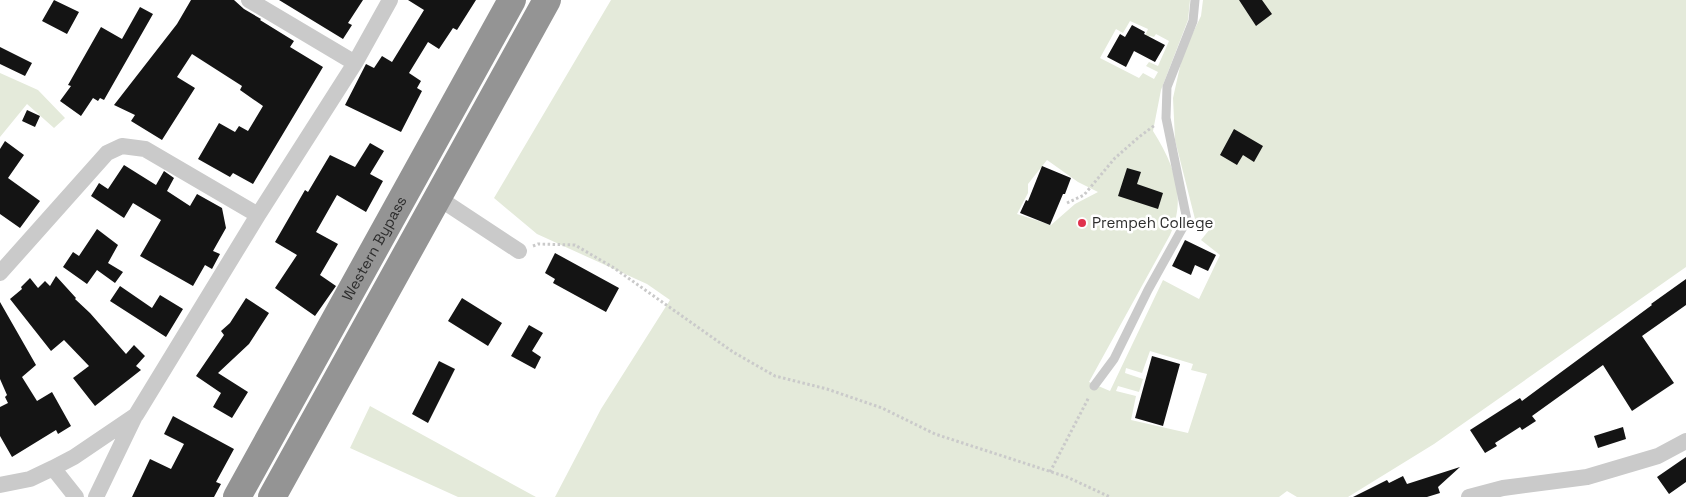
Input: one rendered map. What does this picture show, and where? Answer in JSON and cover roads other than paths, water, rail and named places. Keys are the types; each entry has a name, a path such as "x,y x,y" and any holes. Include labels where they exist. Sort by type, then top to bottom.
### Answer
{"highway":[{"name":"Western Bypass","path":"237,497 512,0"},
{"name":"Western Bypass","path":"272,497 547,0"}],"street":[{"path":"249,0 355,63"},
{"path":"96,497 136,415 258,215 355,63 390,0"},
{"path":"2,268 106,153 122,146 145,149 258,215"},
{"path":"438,197 518,251"},
{"path":"0,485 30,479 53,468 74,457 136,415"},
{"path":"1469,497 1508,493 1587,477 1658,456 1686,441"},
{"path":"53,468 76,497"}],"lane":[{"path":"1094,386 1114,359 1148,290 1187,220 1166,118 1167,87 1193,21 1195,0"}],"place":[{"name":"Prempeh College","path":"1082,223"}]}
